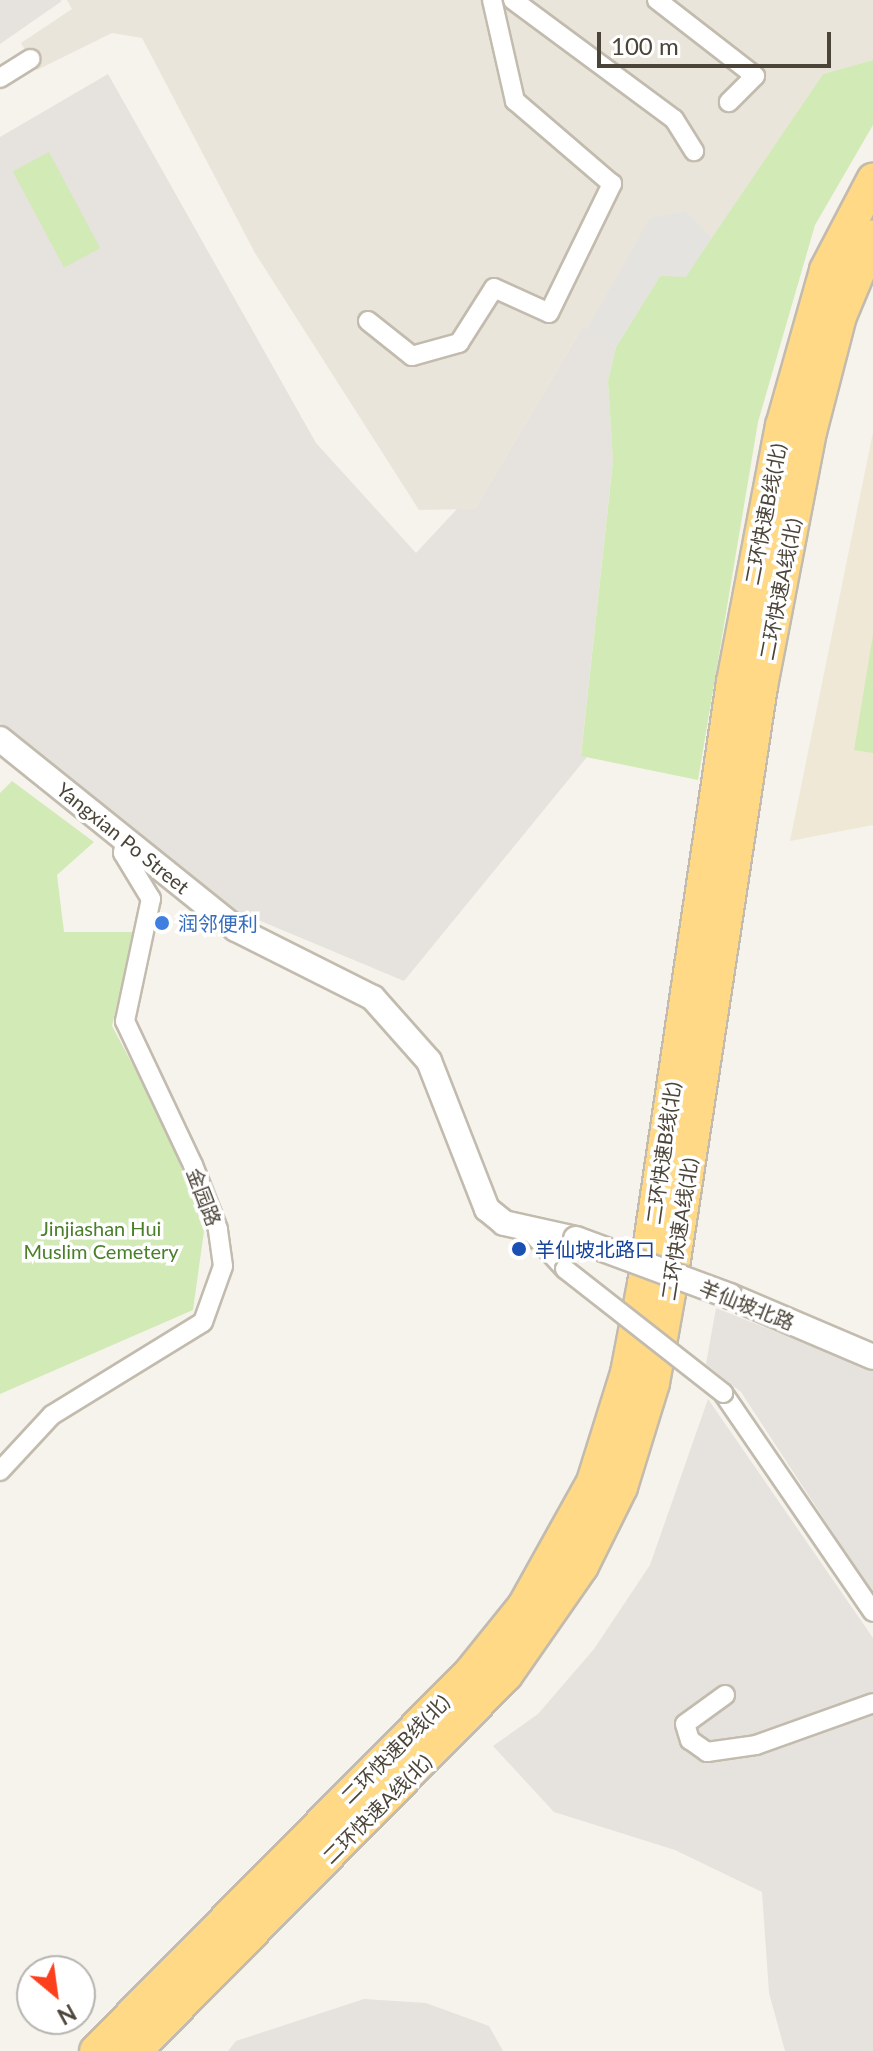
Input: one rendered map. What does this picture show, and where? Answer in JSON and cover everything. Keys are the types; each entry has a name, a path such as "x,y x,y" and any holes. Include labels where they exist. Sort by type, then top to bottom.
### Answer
{"highway":[{"name":"二环快速B线(北)","path":"96,2051 470,1673 524,1606 593,1482 636,1329 733,682 782,426 826,270 873,180"},
{"name":"二环快速A线(北)","path":"135,2051 506,1675 582,1566 621,1487 653,1383 761,686 810,432 840,316 873,237"}],"street":[{"path":"368,321 412,356 459,343 494,288 549,313 612,184 515,101 492,0"},
{"path":"513,0 674,119 694,151"},
{"path":"657,0 755,76 729,102"},
{"path":"0,78 31,59"},
{"name":"Yangxian Po Street","path":"0,739 236,929 373,998 407,1030 444,1091 487,1209 530,1231 576,1239"},
{"name":"金园路","path":"0,1471 52,1415 203,1322 223,1266 218,1229 193,1165 125,1021 151,899 123,853 125,840"},
{"path":"530,1231 565,1269 723,1393 873,1612"},
{"name":"羊仙坡北路","path":"576,1239 730,1296 873,1357"},
{"path":"725,1695 685,1724 690,1740 707,1752 756,1745 873,1703"}],"shaded area":[{"path":"0,0 60,0 62,1 0,44"},
{"path":"67,0 873,0 873,60 823,74 686,277 660,276 616,347 583,326 475,509 419,510 255,253 142,38 112,33 37,70 21,43 72,9"},
{"path":"108,74 316,443 416,553 457,509 475,509 583,326 616,347 608,381 613,460 581,755 587,757 404,981 234,910 0,723 0,137"},
{"path":"685,211 711,237 686,277 660,276 616,347 587,329 650,218"},
{"path":"873,432 873,825 790,841"},
{"path":"716,1308 873,1370 873,1594 741,1392 706,1364"},
{"path":"708,1399 873,1638 873,2051 785,2051 769,1993 762,1892 675,1850 554,1812 493,1746 538,1714 594,1649 650,1565"},
{"path":"364,1999 426,2003 489,2026 503,2051 228,2051 236,2041"}],"green space":[{"path":"873,60 873,125 815,225 758,422 698,780 581,756 613,461 608,381 616,347 660,276 686,276 823,74"},
{"path":"49,152 100,248 64,267 13,171"},
{"path":"873,635 873,753 854,750"},
{"name":"Jinjiashan Hui Muslim Cemetery","path":"12,781 94,842 57,875 64,932 134,932 112,1026 169,1133 204,1231 193,1310 0,1394 0,793"}],"place":[{"name":"润邻便利","path":"162,923"},
{"name":"羊仙坡北路口","path":"519,1249"}]}
